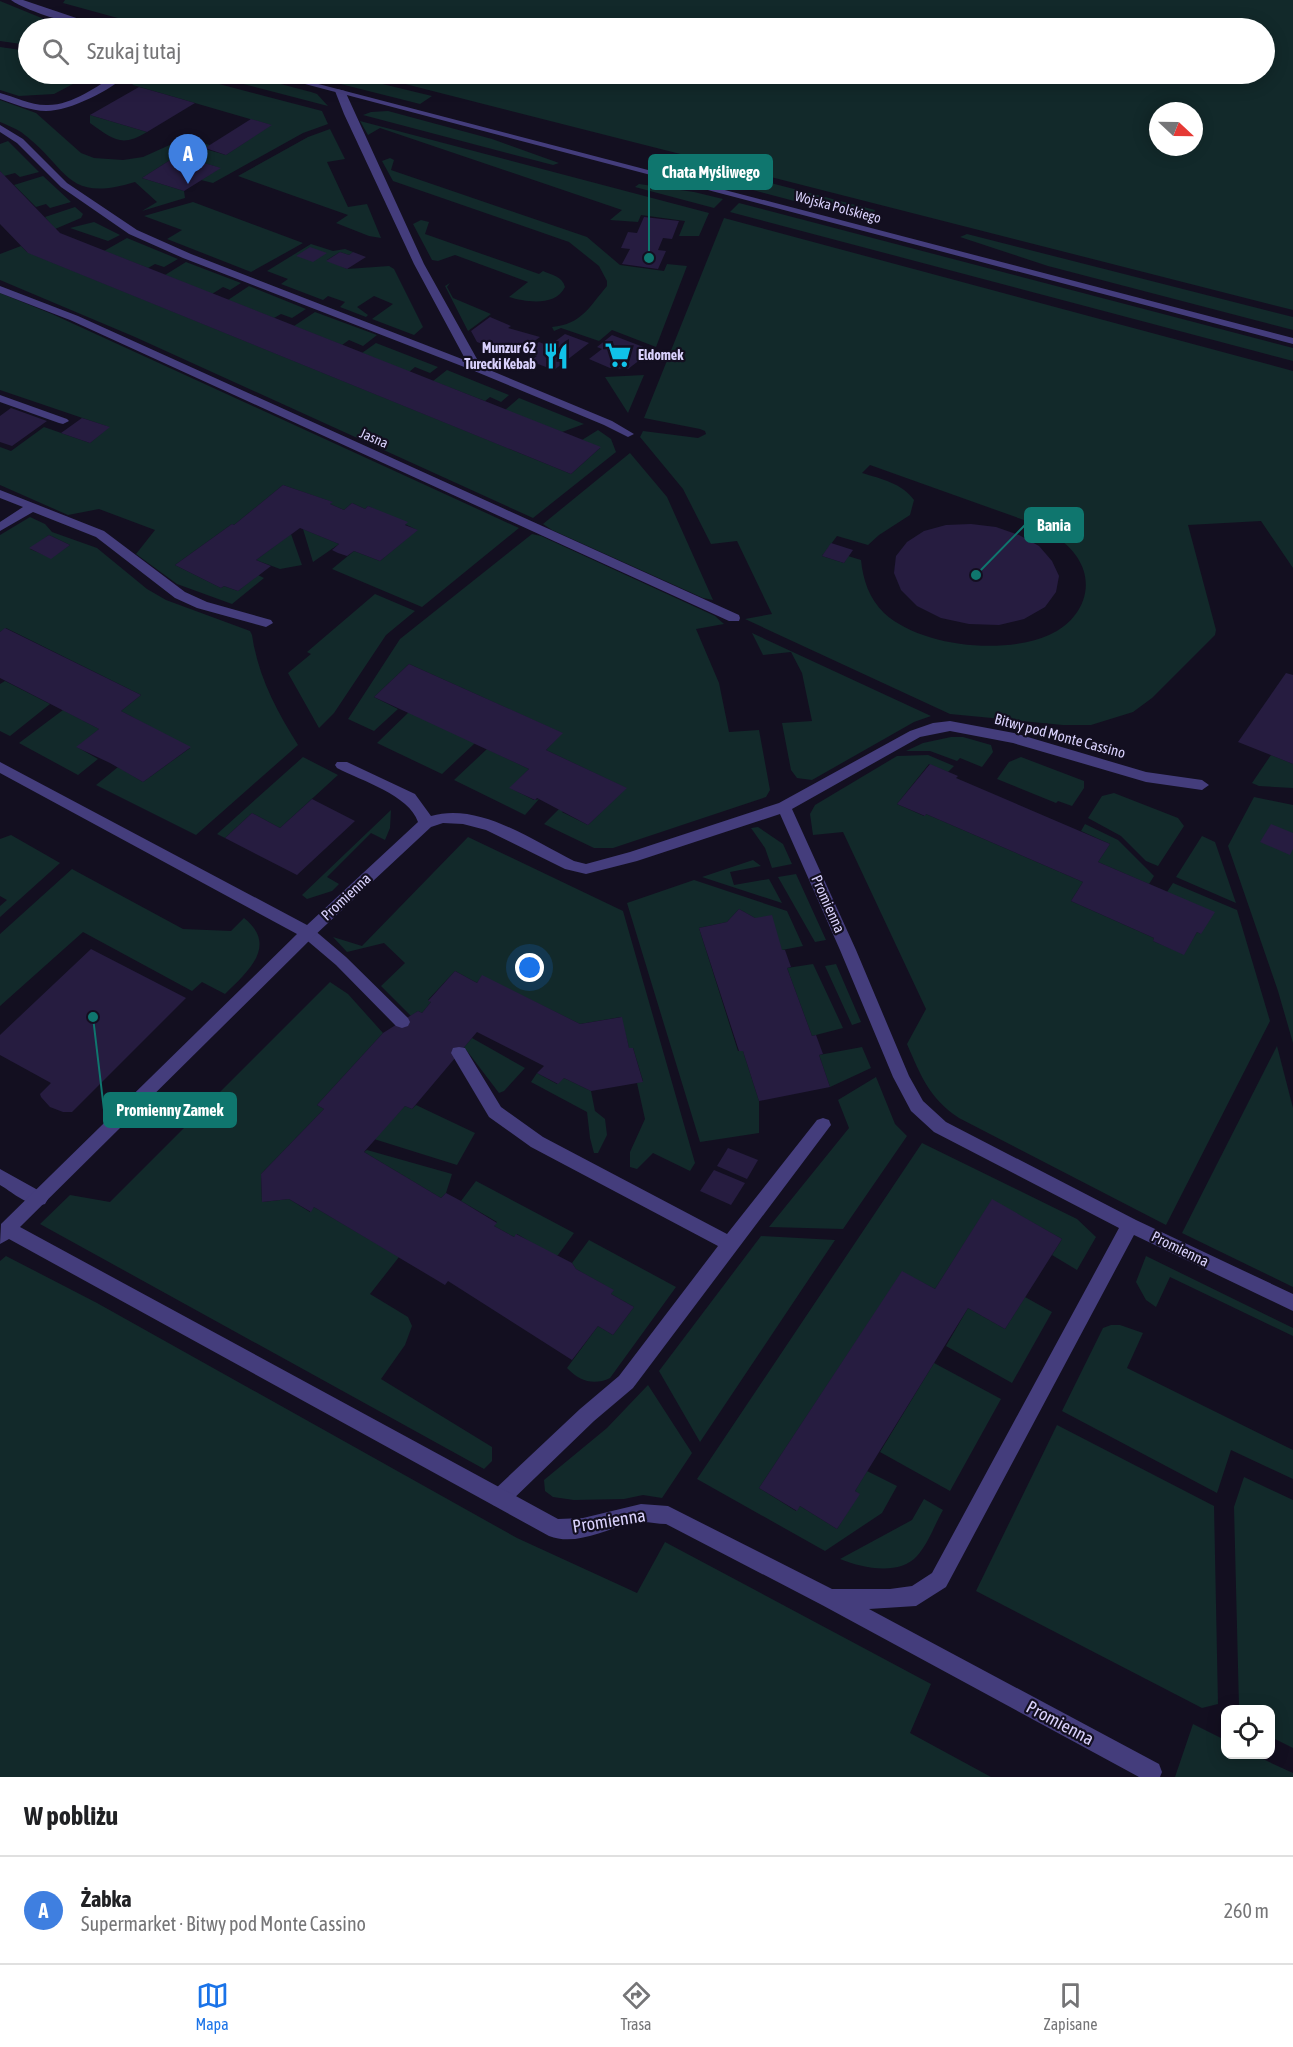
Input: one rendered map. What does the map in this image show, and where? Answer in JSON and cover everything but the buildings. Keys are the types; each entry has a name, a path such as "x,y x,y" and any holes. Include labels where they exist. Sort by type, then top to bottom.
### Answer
{"street":[{"path":"15,0 64,18"},
{"path":"0,96 34,106 54,107 105,84"},
{"name":"Wojska Polskiego","path":"312,84 1293,341"},
{"path":"340,91 419,264 476,368"},
{"path":"0,129 20,141 64,185 133,232 188,256 476,368 608,423 628,434"},
{"name":"Jasna","path":"0,289 74,318 734,618"},
{"path":"0,398 63,421"},
{"path":"0,494 100,534 180,595 202,605 266,624"},
{"path":"0,527 32,507"},
{"name":"Bitwy pod Monte Cassino","path":"784,807 915,734 933,728 950,726 1014,738 1146,777 1202,784"},
{"path":"342,765 410,798 422,812 426,823 443,818 462,819 490,826 570,864 586,868 622,861 784,807"},
{"name":"Promienna","path":"0,766 308,933"},
{"name":"Promienna","path":"784,807 848,950 884,1040 917,1106 939,1127 1130,1225 1293,1304"},
{"name":"Promienna","path":"426,823 308,933 4,1233 556,1529 583,1528 641,1513 668,1515 829,1598 1151,1772"},
{"path":"308,933 341,961 402,1022"},
{"path":"459,1053 495,1112 537,1142 729,1244"},
{"path":"500,1498 586,1415 626,1382 729,1244 823,1125"},
{"path":"0,1176 39,1199"},
{"path":"829,1598 890,1599 916,1596 939,1580 1130,1225"}],"green space":[{"path":"65,0 1293,0 1293,310 405,84 1275,84 1275,18 118,18 63,3"},
{"path":"0,1 42,18 18,18 18,44 0,41"},
{"path":"0,47 18,50 18,84 73,84 54,94 19,96 0,90"},
{"path":"219,84 322,111 328,124 303,133 213,183 201,180 220,168 178,155 142,178 184,191 185,198 142,211 157,202 135,182 112,188 80,185 69,178 21,132 0,122 0,100 36,113 81,153 94,158 123,160 143,157 183,139 210,145 205,149 226,155 271,125 133,85"},
{"path":"243,84 281,84 317,94 328,106"},
{"path":"341,84 382,84 432,96 420,104"},
{"path":"388,111 492,139 559,163 553,165 363,115"},
{"path":"90,115 147,132 130,140 117,140 90,123"},
{"path":"360,121 709,213 699,236 679,236 685,221 641,215 638,222 610,220 622,210 380,128 368,135"},
{"path":"330,129 345,159 327,162 348,207 367,204 381,238 369,236 336,223 348,215 238,176 308,137"},
{"path":"8,141 39,172 20,177 15,173 4,176 0,171 0,144"},
{"path":"390,158 394,160 391,170 587,237 620,265 664,271 667,264 687,266 656,347 612,330 599,341 561,328 554,331 552,327 571,322 584,313 607,286 607,281 599,266 569,242 393,181 382,161"},
{"path":"43,176 71,202 50,208 46,204 36,207 14,185"},
{"path":"763,181 875,210 874,214 802,203 753,190"},
{"path":"639,184 723,199 714,208 635,187"},
{"path":"193,202 303,243 251,272 167,239 182,230 144,216"},
{"path":"739,203 1293,348 1293,361 730,212"},
{"path":"75,207 83,214 81,218 55,229 45,217"},
{"path":"724,218 1293,371 1293,568 1261,521 1188,525 1216,630 1215,635 1152,698 1133,712 1091,725 1063,725 950,714 745,619 772,614 737,541 711,544 683,489 640,437 643,431 698,438 706,434 705,431 644,418","holes":["870,465 1038,525 1064,543 1077,557 1086,580 1085,591 1077,612 1060,629 1031,641 1009,645 987,646 941,640 919,634 900,625 884,613 874,601 865,582 861,560 848,556 844,563 822,556 837,536 868,545 910,515 914,500 903,489 862,473"]},
{"path":"421,220 429,222 425,234 539,274 543,271 559,278 565,287 554,298 547,300 532,301 509,297 528,282 455,255 438,261 432,260 413,224"},
{"path":"94,222 120,235 108,241 70,228"},
{"path":"967,234 1293,317 1293,330 1048,266 960,237"},
{"path":"127,238 178,259 164,267 155,264 148,268 104,251"},
{"path":"311,244 333,251 345,249 353,252 349,255 340,252 327,260 347,269 389,266 394,269 423,327 414,335 372,319 393,304 374,296 357,307 368,315 366,317 340,307 345,302 328,296 323,300 281,284 288,279 267,271"},
{"path":"21,246 27,252 571,474 600,448 582,440 598,430 611,439 616,452 533,518 135,337 0,280 0,254"},
{"path":"186,262 241,283 230,290 223,287 212,294 165,275"},
{"path":"450,283 447,287 453,298 491,314 468,331 445,286"},
{"path":"249,286 306,309 292,318 281,314 274,318 228,300"},
{"path":"0,293 52,314 519,528 422,607 332,569 354,551 380,561 417,530 368,506 365,509 352,503 344,510 330,504 332,502 283,485 234,525 232,524 175,565 221,588 224,586 238,591 258,575 264,578 232,604 177,584 136,554 155,530 99,509 68,515 0,485 0,447 11,451 44,427 90,443 109,427 0,390"},
{"path":"315,312 377,335 363,346 349,340 342,345 294,326"},
{"path":"376,343 438,367 430,373 415,367 409,372 362,353"},
{"path":"447,370 509,395 501,402 490,397 485,401 433,381"},
{"path":"644,375 628,413 605,377"},
{"path":"519,398 584,424 562,432 505,410"},
{"path":"630,453 667,497 713,600 703,598 543,524"},
{"path":"30,517 45,524 52,532 97,548 147,589 166,600 250,631 263,679 282,719 298,745 196,835 96,785 118,767 143,782 190,748 121,711 141,695 6,628 0,632 0,535","holes":["49,535 70,545 51,558 30,549"]},
{"path":"303,529 339,544 313,562"},
{"path":"291,534 302,565 280,569 256,560"},
{"path":"532,534 541,536 715,616 724,624 696,629 719,683 729,732 759,730 770,790 766,797 613,848 594,848 544,824 559,809 588,825 626,788 546,750 562,733 409,664 374,697 398,709 374,731 348,719 400,639"},
{"path":"375,594 415,611 386,635 334,713 319,728 288,673 311,654 307,652"},
{"path":"752,633 931,716 914,722 812,780 797,778 791,770 782,723 812,721 802,673 791,652 763,655"},
{"path":"5,681 50,704 10,736 0,731 0,684"},
{"path":"63,710 99,729 77,747 98,759 78,775 19,743"},
{"path":"409,712 475,743 442,774 377,743"},
{"path":"963,737 991,745 993,752 982,767 960,758 957,761 930,751 906,751 923,743"},
{"path":"487,749 529,769 510,788 534,800 539,799 525,815 454,780"},
{"path":"928,755 954,766 948,772 929,764 897,804 924,816 926,814 1083,882 1071,901 1184,954 1197,932 1201,934 1167,892 1173,883 1237,910 1270,1021 1166,1225 959,1118 940,1102 927,1086 907,1044 926,1009 843,832 813,835 810,814 815,805 897,756"},
{"path":"1271,755 1293,764 1293,788 1259,786 1252,783"},
{"path":"303,757 338,775 280,828 252,813 225,838 217,834"},
{"path":"1021,757 1084,781 1084,788 1072,806 1058,801 1056,803 997,779 1009,762"},
{"path":"1114,793 1178,818 1184,826 1158,866 1146,861 1121,836 1088,818 1102,796"},
{"path":"1254,797 1293,805 1293,1043 1278,991 1228,846"},
{"path":"391,810 390,828 385,840 371,833 327,877 339,884 332,891 307,899 302,895"},
{"path":"1085,824 1118,840 1154,876 1149,884 1098,862 1110,844 1081,831"},
{"path":"758,827 783,844 792,864 772,868 765,848 751,828"},
{"path":"11,835 60,863 0,917 0,906 7,900 0,896 0,839"},
{"path":"1202,836 1215,842 1236,903 1176,877"},
{"path":"468,837 623,911 695,1163 690,1171 653,1153 637,1169 630,1167 630,1152 645,1119 637,1083 643,1081 633,1048 629,1048 621,1017 580,1024 482,976 477,983 455,971 428,1000 431,1002 422,1013 418,1011 411,1016 381,986 405,963 384,943 347,952 333,937 362,946"},
{"path":"753,860 761,866 730,872 734,885 769,879 782,903 702,877"},
{"path":"72,869 183,929 231,931 244,918 254,928 259,939 256,958 250,968 225,994 202,982 192,991 83,932 0,1006 0,934"},
{"path":"796,874 826,940 815,942 778,877"},
{"path":"694,880 787,911 803,946 782,950 755,918 739,909 727,922 699,928 738,1051 743,1051 759,1101 759,1133 700,1142 627,903"},
{"path":"813,964 843,1028 812,1036 787,968"},
{"path":"836,964 861,1022 852,1025 825,966"},
{"path":"330,982 348,994 383,1033 317,1105 324,1109 261,1174 262,1202 289,1199 310,1212 314,1207 399,1257 370,1294 408,1317 412,1326 405,1345 381,1379 492,1447 492,1461 484,1469 40,1224 70,1195 110,1202"},
{"path":"472,1038 525,1068 504,1091 499,1093 464,1047"},
{"path":"1277,1046 1293,1108 1293,1287 1182,1233"},
{"path":"862,1047 871,1068 830,1087 819,1055"},
{"path":"537,1073 557,1084 564,1078 591,1091 595,1111 605,1119 607,1135 598,1153 594,1153 587,1112 531,1082"},
{"path":"876,1077 895,1124 907,1136 843,1229 769,1227 849,1128 838,1100"},
{"path":"416,1105 475,1133 457,1165 374,1139 405,1106 412,1109"},
{"path":"922,1143 1077,1219 1096,1237 1077,1270 1052,1255 1062,1239 992,1200 935,1289 902,1272 759,1488 796,1511 800,1506 837,1529 859,1494 855,1491 867,1471 897,1486 882,1513 825,1551 697,1479"},
{"path":"367,1150 452,1174 446,1193 441,1198 364,1152"},
{"path":"476,1181 574,1233 558,1255 554,1256 517,1234 514,1237 494,1226 497,1222 461,1201"},
{"path":"761,1236 835,1240 700,1442 659,1371"},
{"path":"589,1240 676,1287 610,1378 598,1382 582,1379 567,1368 598,1326 613,1335 634,1307 611,1294 613,1290 576,1269 572,1263"},
{"path":"6,1256 97,1303 517,1538 637,1593 665,1542 931,1684 910,1733 991,1777 0,1777 0,1261"},
{"path":"1146,1256 1293,1328 1293,1336 1170,1277 1156,1307 1146,1300 1136,1282"},
{"path":"1025,1297 1052,1312 1012,1383 946,1346 968,1308 1005,1329"},
{"path":"1120,1325 1143,1333 1127,1368 1293,1450 1293,1479 1231,1450 1217,1493 1062,1411 1103,1328"},
{"path":"934,1363 1001,1399 950,1491 880,1452"},
{"path":"648,1385 692,1453 662,1498 643,1495 624,1499 574,1500 553,1497 545,1491 544,1480 607,1428"},
{"path":"1057,1425 1214,1506 1218,1704 1202,1708 976,1591"},
{"path":"1244,1477 1293,1500 1293,1748 1275,1739 1275,1705 1239,1705 1234,1507"},
{"path":"924,1499 943,1510 925,1546 909,1562 891,1568 880,1568 840,1559 912,1520"},
{"path":"1193,1724 1221,1738 1221,1759 1263,1759 1293,1773 1293,1777 1175,1777"}],"place":[{"name":"Żabka","path":"188,184"},
{"name":"Chata Myśliwego","path":"649,258"},
{"name":"Eldomek","path":"618,355"},
{"name":"Munzur 62 Turecki Kebab","path":"556,356"},
{"name":"Bania","path":"976,575"},
{"name":"Promienny Zamek","path":"93,1017"}]}
